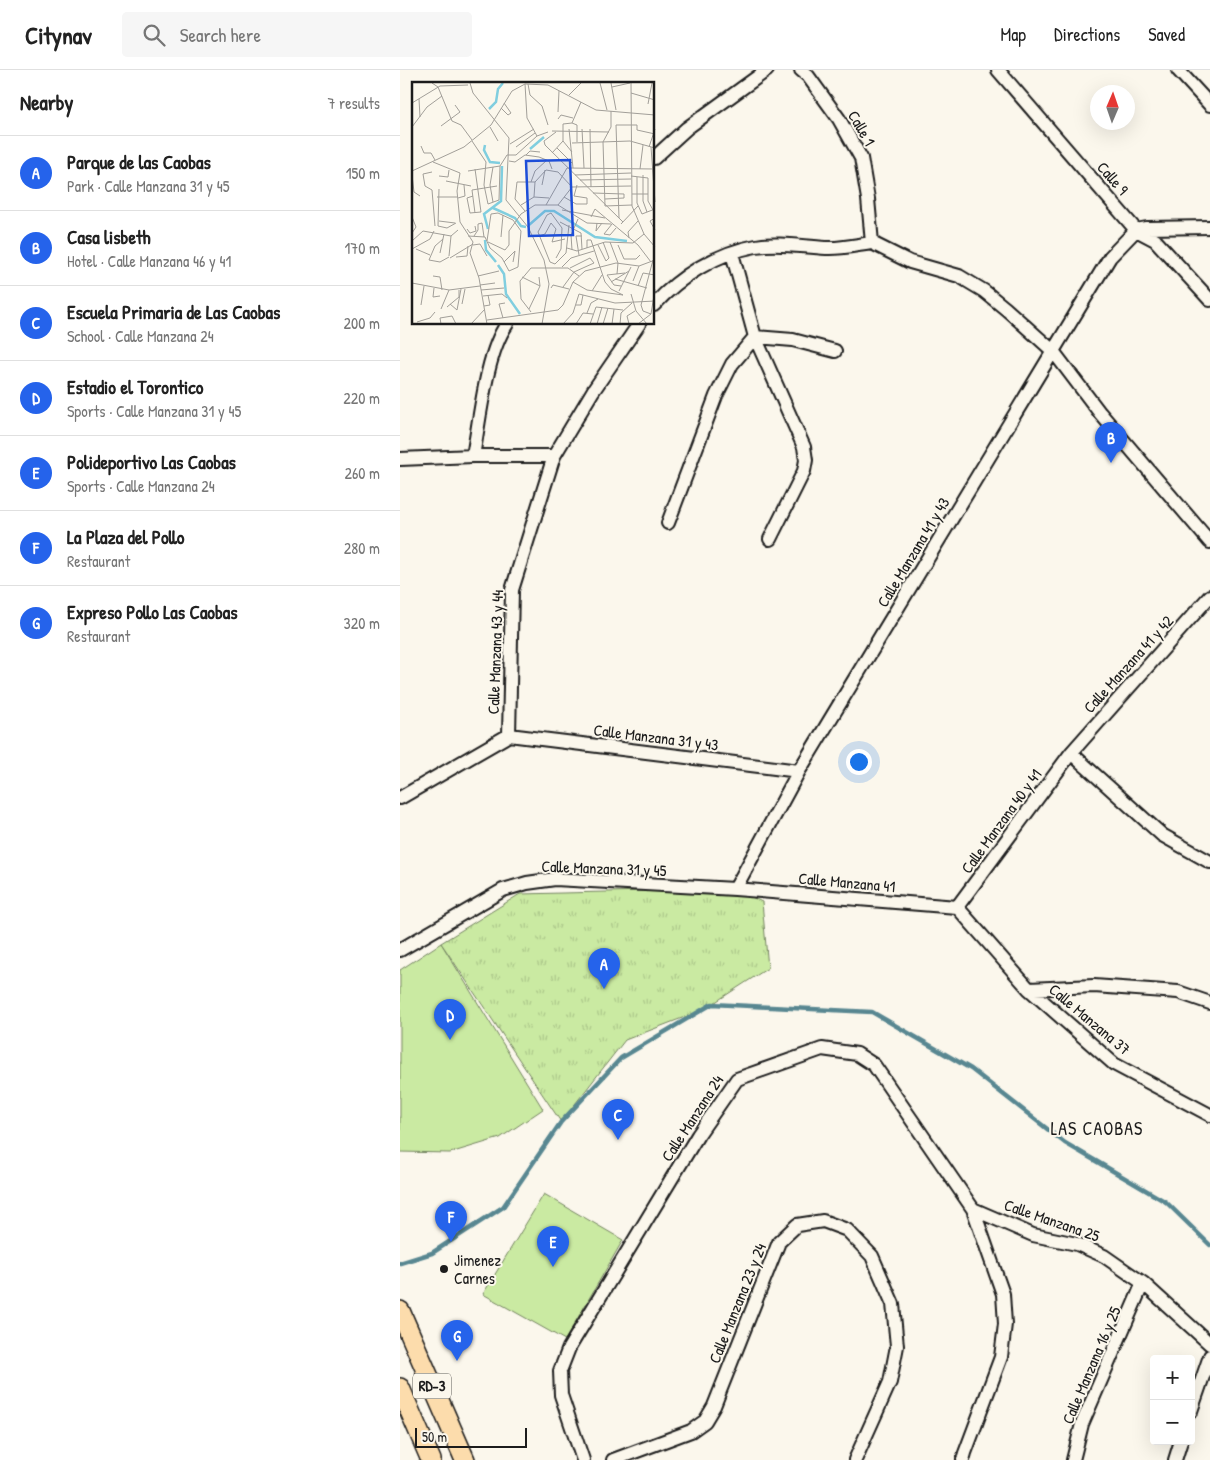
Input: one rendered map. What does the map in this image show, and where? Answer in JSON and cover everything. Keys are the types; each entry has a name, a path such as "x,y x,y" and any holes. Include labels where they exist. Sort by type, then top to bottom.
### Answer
{"main road":[{"name":"RD-3","path":"400,1311 465,1460"},
{"name":"RD-3","path":"400,1388 431,1460"}],"street":[{"path":"655,157 687,128 767,70"},
{"name":"Calle 1","path":"801,70 808,76 839,119 861,158 868,199 872,243"},
{"name":"Calle 9","path":"998,70 1136,230 1155,240 1210,300"},
{"path":"1178,70 1210,105"},
{"path":"1136,230 1147,228 1210,227"},
{"name":"Calle Manzana 41 y 43","path":"734,889 800,770 1110,257 1136,230"},
{"path":"655,304 687,275 709,262 757,246 787,245 828,249 872,243 910,262 959,276 984,291 1053,351 1100,412 1210,542"},
{"path":"732,253 754,336 804,447 806,460 801,479 770,539"},
{"path":"473,456 491,358 505,325"},
{"name":"Calle Manzana 43 y 44","path":"509,735 512,590 554,456 593,391 638,325"},
{"path":"754,336 793,340 835,351"},
{"path":"668,523 716,396 732,364 754,336"},
{"path":"400,458 554,456"},
{"name":"Calle Manzana 41 y 42","path":"1070,754 1210,596"},
{"path":"400,798 509,735"},
{"name":"Calle Manzana 31 y 43","path":"509,735 800,770"},
{"path":"1070,754 1162,835 1210,862"},
{"name":"Calle Manzana 40 y 41","path":"957,907 1070,754"},
{"name":"Calle Manzana 31 y 45","path":"400,950 503,890 527,882 555,879 734,889"},
{"name":"Calle Manzana 41","path":"734,889 957,907"},
{"name":"Calle Manzana 37","path":"957,907 1029,989 1114,1064 1210,1115"},
{"path":"1029,989 1094,986 1178,992 1210,1003"},
{"name":"Calle Manzana 24","path":"583,1460 561,1395 560,1371 569,1348 698,1135 737,1079 822,1049 857,1054 874,1065 973,1209 1003,1294 1005,1324 1001,1357 965,1452 964,1460"},
{"name":"Calle Manzana 25","path":"973,1209 1033,1235 1077,1244 1104,1256 1143,1283 1210,1344"},
{"name":"Calle Manzana 23 y 24","path":"613,1460 691,1430 705,1421 714,1406 778,1242 797,1225 823,1221 847,1230 872,1256 893,1304 897,1346 890,1382 854,1460"},
{"name":"Calle Manzana 16 y 25","path":"1073,1460 1082,1424 1143,1283"},
{"path":"1195,1400 1210,1356"},
{"path":"1174,1460 1180,1445"}],"green space":[{"path":"735,889 762,902 768,968 703,1010 625,1040 561,1122 441,943 520,894"},
{"path":"441,943 543,1109 500,1138 450,1153 400,1152 400,970"},
{"path":"544,1194 623,1240 565,1340 483,1294"}],"waterway":[{"path":"400,1263 432,1253 503,1207 561,1122 621,1058 712,1004 872,1012 971,1069 1065,1143 1166,1202 1210,1245"}],"place":[{"name":"Casa lisbeth","path":"1111,463"},
{"name":"Parque de las Caobas","path":"604,989"},
{"name":"Estadio el Torontico","path":"450,1040"},
{"name":"Escuela Primaria de Las Caobas","path":"618,1140"},
{"name":"La Plaza del Pollo","path":"451,1242"},
{"name":"Polideportivo Las Caobas","path":"553,1267"},
{"name":"Jimenez Carnes","path":"444,1269"},
{"name":"Expreso Pollo Las Caobas","path":"457,1361"}],"district":[{"name":"LAS CAOBAS","path":"1097,1129"}]}
